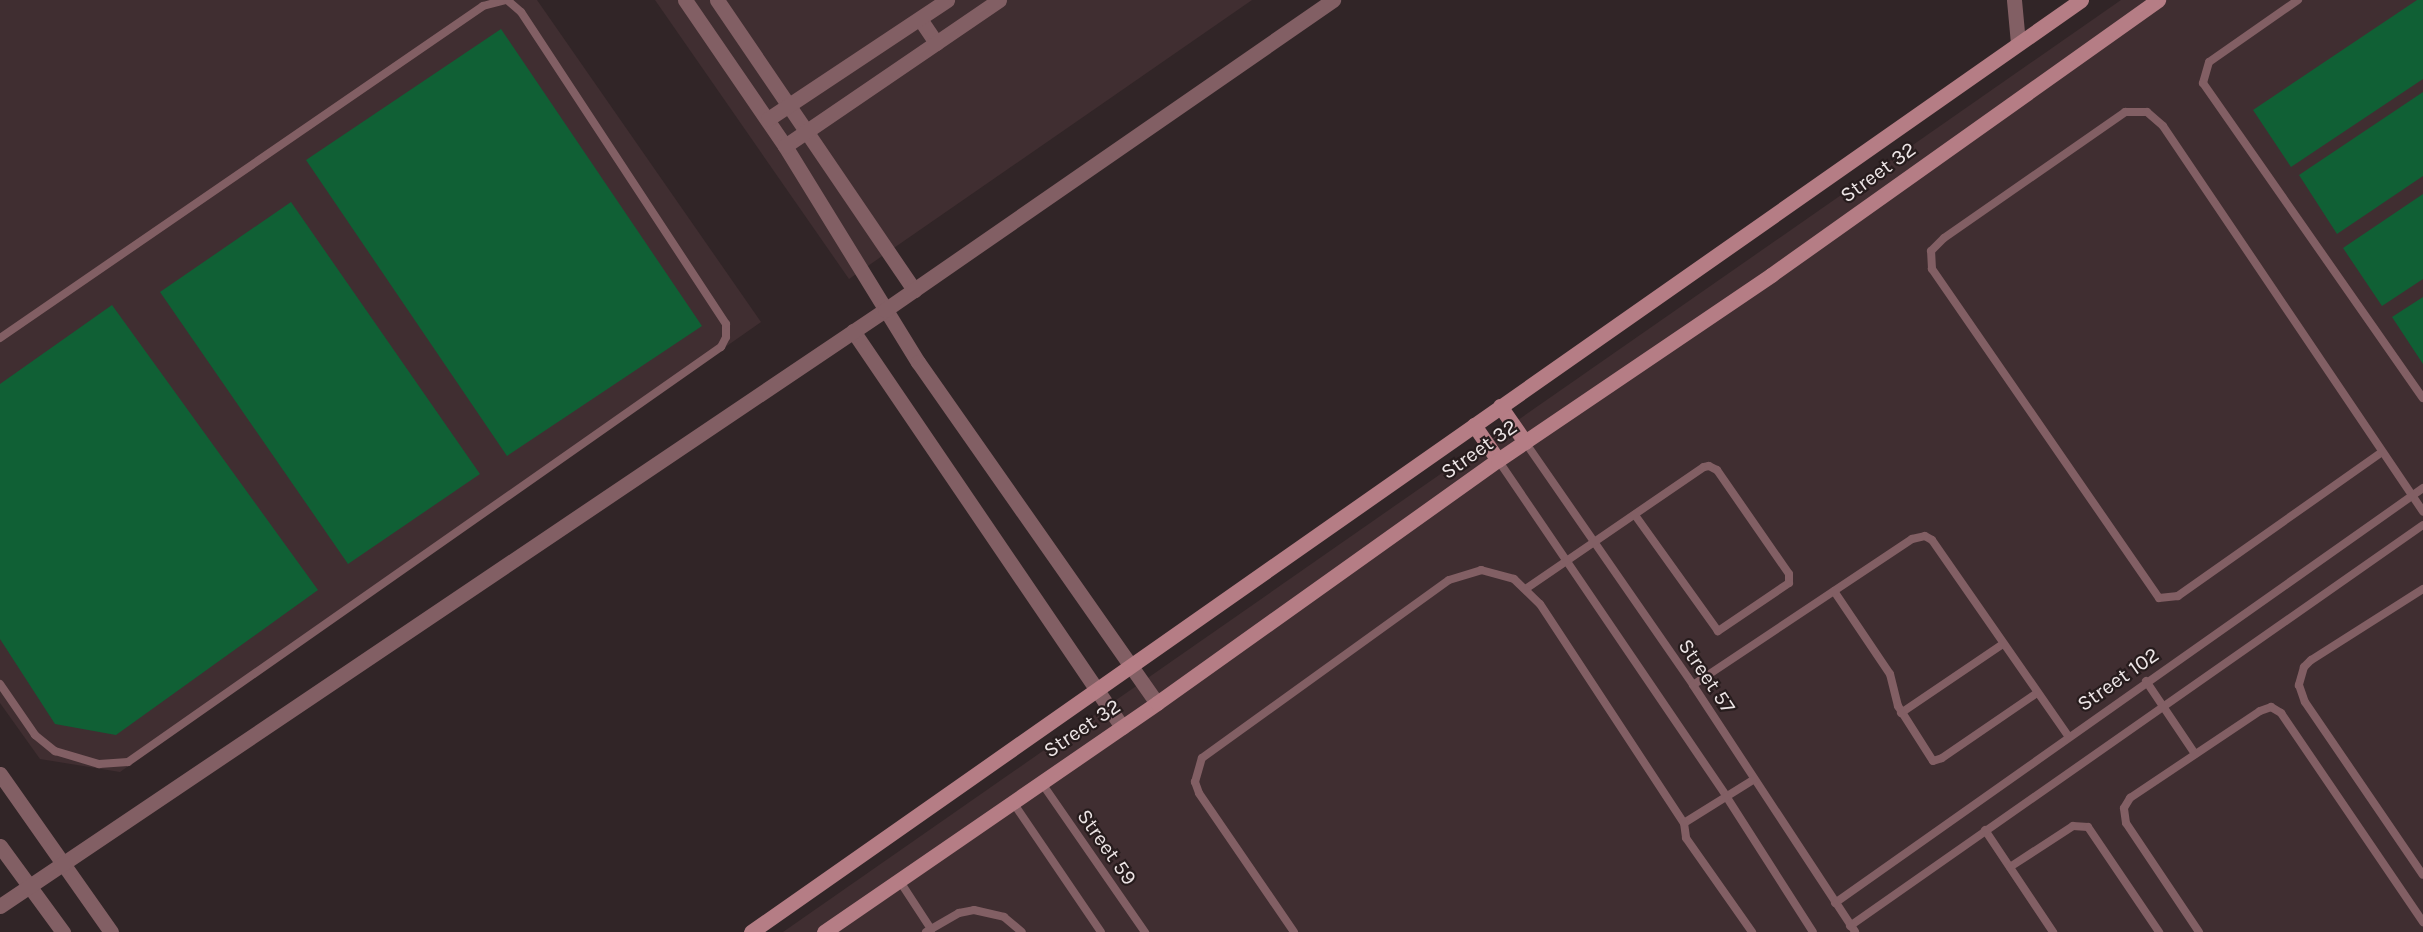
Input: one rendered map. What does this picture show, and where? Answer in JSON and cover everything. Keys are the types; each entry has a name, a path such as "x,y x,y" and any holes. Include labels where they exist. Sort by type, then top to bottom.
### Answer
{"main road":[{"name":"Street 32","path":"751,932 2081,0"},
{"name":"Street 32","path":"824,932 1158,703 1498,460 1771,274 2158,0"},
{"path":"1500,406 1525,442"},
{"path":"1474,425 1498,460"}],"street":[{"path":"685,0 768,119 885,310 1158,703"},
{"path":"717,0 808,130 914,290"},
{"path":"768,119 947,0"},
{"path":"785,146 999,0"},
{"path":"0,906 885,310 1333,0"},
{"path":"2014,0 2018,43"},
{"path":"920,19 936,43"},
{"path":"853,331 1122,727"},
{"path":"0,774 64,861 111,932"},
{"path":"0,846 63,932"}],"lane":[{"path":"0,338 483,6 506,0 521,12 726,324 726,337 721,347 128,762 99,764 68,756 44,744 0,684"},
{"path":"2298,0 2209,62 2203,83 2423,398"},
{"path":"2382,452 2178,596 2159,598 1932,269 1931,251 1944,238 2125,112 2147,112 2163,126 2423,511"},
{"name":"Street 57","path":"1525,442 1593,544 1693,685 1753,780 1853,929"},
{"path":"1498,460 1726,796 1813,932"},
{"path":"1527,588 1704,467 1712,466 1791,580 1718,631 1635,515"},
{"name":"Street 102","path":"1835,903 2068,736 2423,488"},
{"path":"1853,929 1985,831 2162,705 2423,525"},
{"path":"1693,685 1912,539 1924,537 1932,540 2068,736"},
{"path":"1294,932 1199,794 1196,769 1202,758 1449,580 1481,570 1498,573 1527,588 1684,823 1686,838 1752,932"},
{"path":"2423,589 2311,660 2304,667 2299,685 2305,702 2423,875"},
{"path":"1834,591 1890,674 1901,713 1929,758 1938,761 2037,693"},
{"path":"1901,713 2003,644"},
{"path":"2146,681 2195,754"},
{"path":"2199,932 2123,813 2130,798 2265,708 2276,709 2423,922"},
{"path":"1684,823 1753,780"},
{"name":"Street 59","path":"1041,782 1144,932"},
{"path":"1012,801 1101,932"},
{"path":"2010,867 2073,826 2088,827 2159,932"},
{"path":"1985,831 2053,932"},
{"path":"899,880 929,930 959,913 974,910 1004,917 1022,932"}],"shaded area":[{"path":"0,0 537,0 761,322 120,772 40,759 0,703"},
{"path":"655,0 1252,0 849,279"},
{"path":"2121,0 2423,0 2423,932 783,932"}],"building":[{"path":"2417,0 2423,0 2423,79 2291,167 2253,110"},
{"path":"501,29 702,326 507,456 306,160"},
{"path":"2423,92 2423,176 2337,234 2299,175"},
{"path":"2423,194 2423,279 2382,306 2343,248"},
{"path":"291,202 480,474 348,564 160,292"},
{"path":"2423,297 2423,364 2392,317"},
{"path":"112,305 318,590 116,735 55,724 0,639 0,384"}]}
